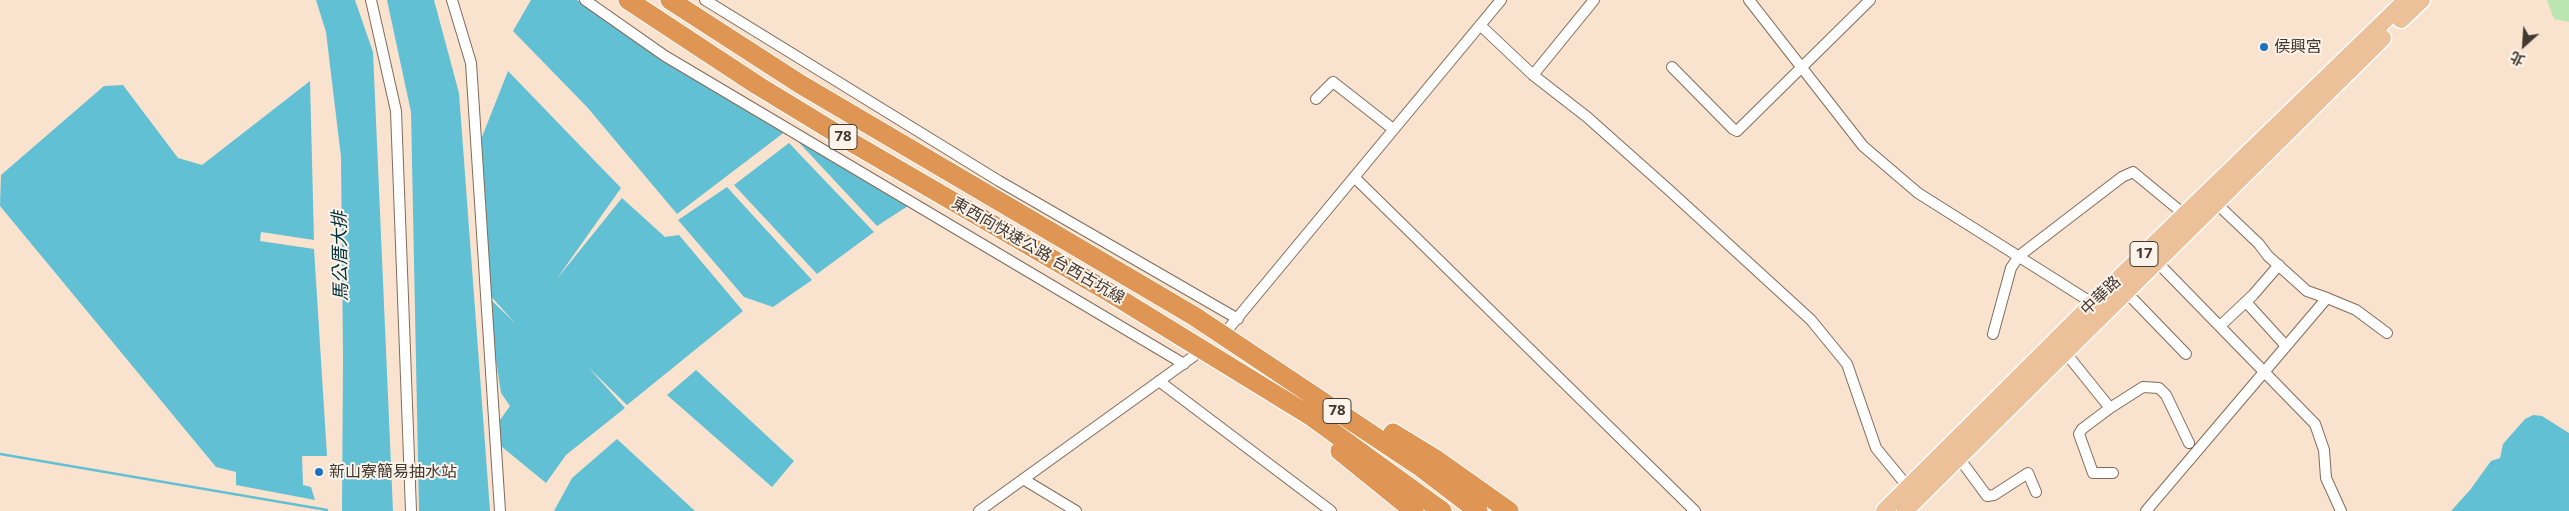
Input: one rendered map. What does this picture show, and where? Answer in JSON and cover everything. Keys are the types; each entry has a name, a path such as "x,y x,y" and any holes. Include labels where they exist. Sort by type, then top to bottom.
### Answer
{"highway":[{"name":"東西向快速公路 台西古坑線","path":"628,0 773,94 1064,266 1312,417 1442,511"},
{"name":"東西向快速公路 台西古坑線","path":"670,0 800,84 1194,316 1419,466 1478,511"},
{"path":"1194,316 1434,458 1509,511"},
{"path":"1185,339 1327,440 1414,511"}],"main road":[{"name":"中華路","path":"1884,511 2100,307 2185,215 2406,0"},
{"name":"中華路","path":"1905,511 2065,352 2100,307 2126,292 2422,0"}],"street":[{"path":"371,0 396,111 411,511"},
{"path":"452,0 470,63 500,511"},
{"path":"585,0 665,56 1184,364"},
{"path":"705,0 999,181 1238,319"},
{"path":"1229,328 1501,0"},
{"path":"1533,75 1594,0"},
{"path":"1749,0 1863,146 1918,193 2100,307"},
{"path":"1672,67 1737,131 1870,0"},
{"path":"1480,25 1533,75 1594,124 1811,320 1847,364 1876,448 1908,487"},
{"path":"1316,99 1333,82 1393,129"},
{"path":"1993,334 2011,268 2019,256 2122,177 2134,172 2185,215"},
{"path":"1354,177 1695,511"},
{"path":"2217,204 2307,291 2356,310 2387,333"},
{"path":"2157,262 2315,424 2324,450 2326,478 2341,511"},
{"path":"2220,326 2246,302 2279,266"},
{"path":"2126,292 2186,354"},
{"path":"2146,511 2326,298"},
{"path":"2246,302 2286,346"},
{"path":"2065,352 2110,408"},
{"path":"979,511 1194,356"},
{"path":"1159,381 1332,511"},
{"path":"2112,473 2092,473 2079,434 2082,429 2110,408 2143,387 2159,388 2166,395 2189,442"},
{"path":"1959,458 1987,496 1994,495 2028,473 2036,492"},
{"path":"1023,479 1076,511"}],"green space":[{"path":"2547,0 2569,0 2569,22 2554,19"}],"water":[{"path":"316,0 355,0 373,52 393,511 342,511 341,157 326,32"},
{"path":"387,0 434,0 459,93 490,511 419,511 411,112"},
{"path":"531,0 577,0 661,56 786,131 677,214 587,107 513,31"},
{"path":"508,71 621,188 556,280 622,198 665,237 679,235 743,311 627,405 588,367 625,408 566,455 546,483 496,442 495,427 510,406 501,393 486,295 515,323 488,293 480,142"},
{"path":"310,81 314,240 261,232 260,241 314,249 327,456 302,456 303,485 311,487 315,500 236,485 236,472 216,467 0,206 1,175 104,86 123,85 178,158 202,165"},
{"path":"791,134 908,206 877,226"},
{"path":"789,143 874,232 817,274 734,185"},
{"path":"727,187 812,280 773,307 744,297 678,220"},
{"path":"696,370 794,461 772,487 667,395"},
{"path":"2533,415 2542,416 2569,433 2569,511 2451,511 2470,490 2491,461 2500,458 2503,444 2525,419"},
{"path":"617,439 695,511 554,511 572,478"}],"waterway":[{"path":"0,454 327,510"}],"place":[{"name":"侯興宮","path":"2264,47"},
{"name":"新山寮簡易抽水站","path":"319,472"}],"water label":[{"name":"馬公厝大排","path":"341,256"}]}
